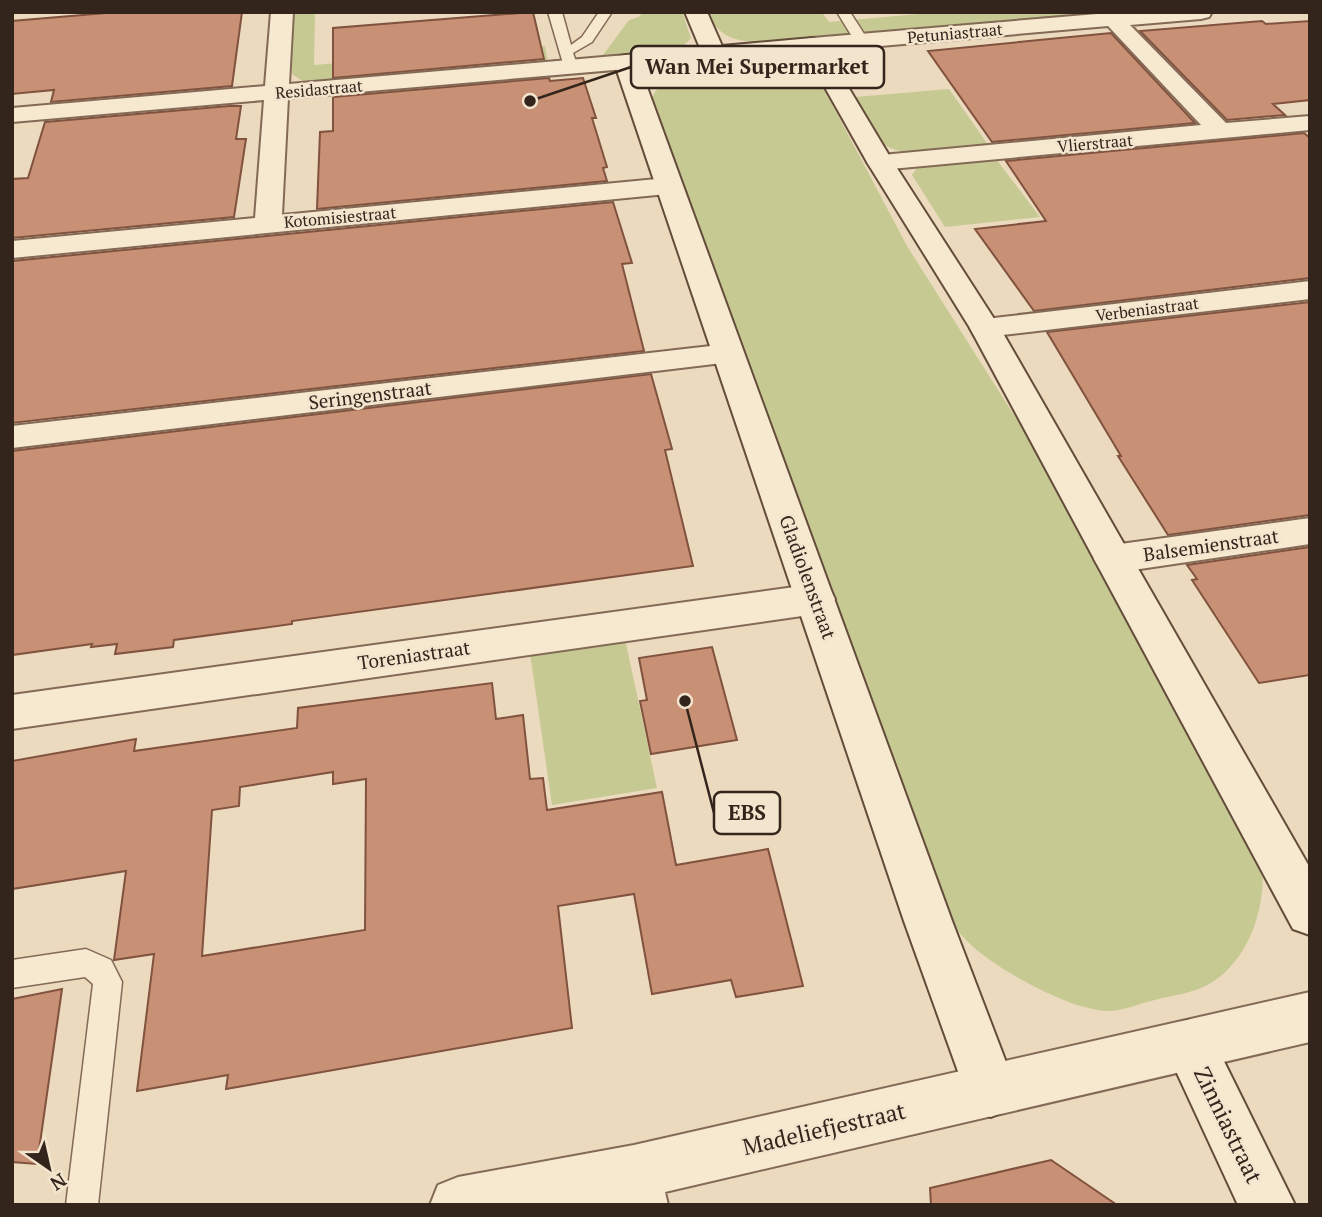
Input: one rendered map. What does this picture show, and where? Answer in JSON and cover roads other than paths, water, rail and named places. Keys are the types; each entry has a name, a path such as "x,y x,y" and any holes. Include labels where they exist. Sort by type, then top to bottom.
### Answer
{"street":[{"path":"268,224 279,92 282,12"},
{"path":"696,12 714,54"},
{"name":"Petuniastraat","path":"626,62 1110,16 1201,12"},
{"path":"1110,16 1220,131"},
{"path":"812,45 880,162 985,328 1310,913"},
{"name":"Residastraat","path":"12,115 279,92 569,59 626,62"},
{"name":"Gladiolenstraat","path":"626,62 667,186 991,1091"},
{"name":"Vlierstraat","path":"880,162 1310,123"},
{"name":"Kotomisiestraat","path":"12,250 667,186"},
{"name":"Verbeniastraat","path":"985,328 1310,290"},
{"name":"Seringenstraat","path":"12,437 727,354"},
{"name":"Balsemienstraat","path":"1113,559 1310,531"},
{"name":"Toreniastraat","path":"12,712 816,598"},
{"name":"Madeliefjestraat","path":"458,1205 637,1188 991,1091 1310,1017"},
{"name":"Zinniastraat","path":"1189,1045 1268,1205"}],"lane":[{"path":"554,12 569,59 593,35 606,12"},
{"path":"843,12 861,40"},
{"path":"12,974 86,963 101,970 108,982 82,1205"}],"place":[{"name":"Wan Mei Supermarket","path":"530,101"},
{"name":"EBS","path":"685,701"}]}
